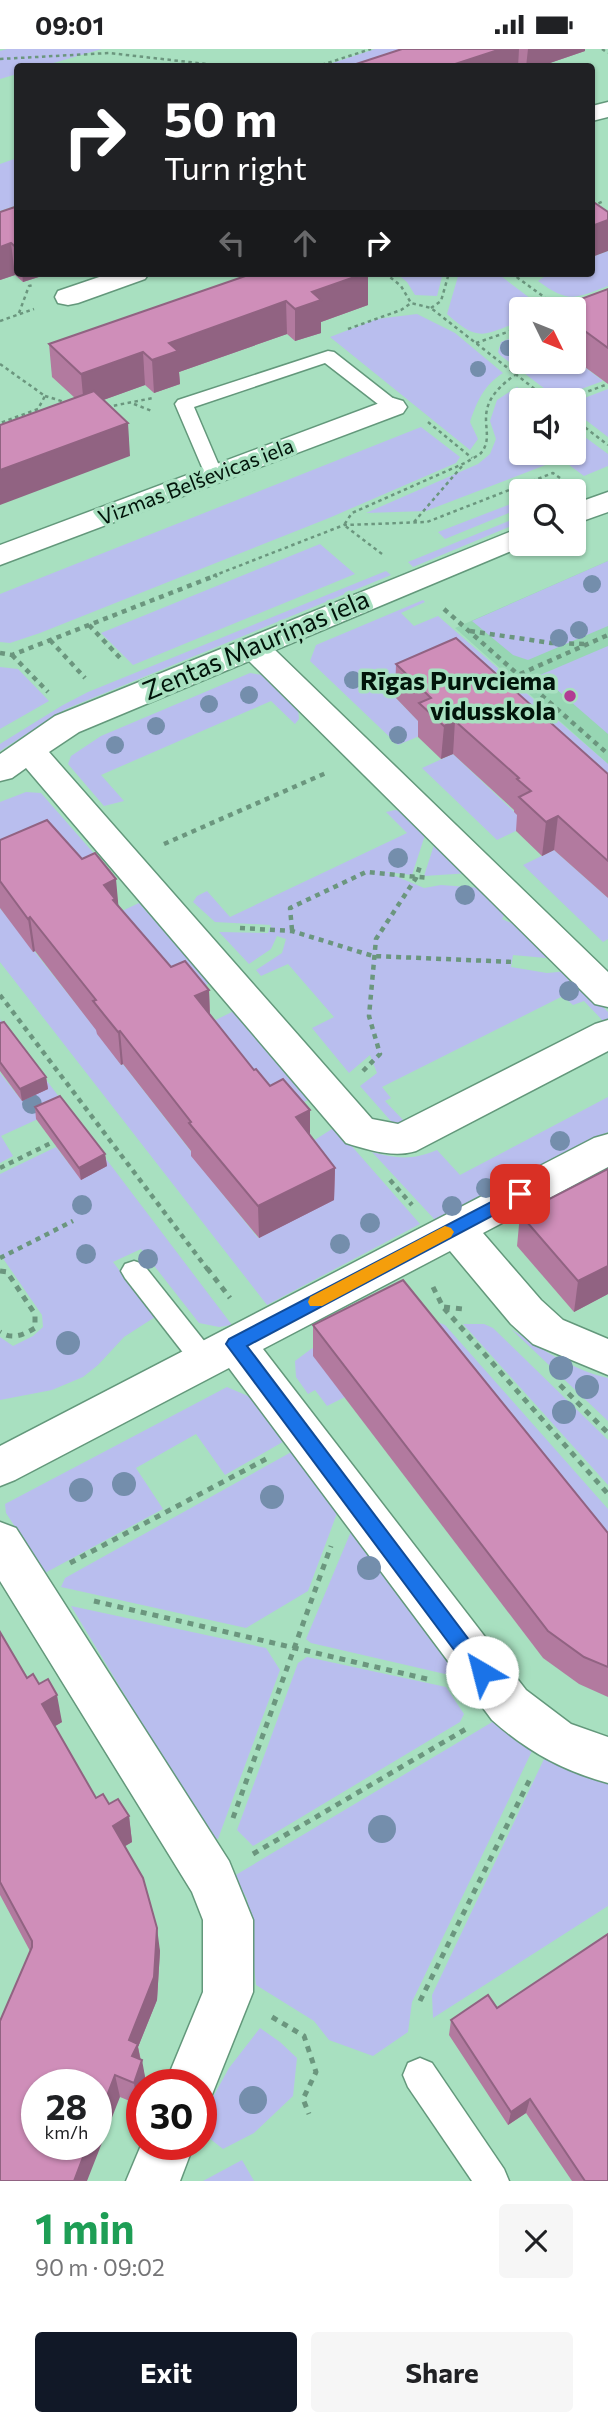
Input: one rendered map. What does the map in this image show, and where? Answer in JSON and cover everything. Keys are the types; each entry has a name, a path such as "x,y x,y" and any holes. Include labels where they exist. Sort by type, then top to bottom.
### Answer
{"street":[{"path":"68,297 125,277"},
{"name":"Vizmas Belševicas iela","path":"0,556 393,407"},
{"path":"586,510 608,501"},
{"name":"Zentas Mauriņas iela","path":"14,760 67,724 509,541"},
{"path":"253,646 608,993"},
{"path":"14,760 127,860 360,1132 402,1140 608,1034"},
{"path":"0,1467 225,1337 399,1257 608,1149"},
{"path":"447,1231 548,1332 608,1358"},
{"path":"225,1337 509,1705 549,1739 579,1754 608,1760"},
{"path":"0,1542 212,1878 228,1920 228,1992 197,2069"},
{"path":"153,2181 162,2160"}],"lane":[{"path":"214,475 184,404 328,356 393,407"},
{"path":"134,1271 225,1337"},
{"path":"420,2075 492,2181"}],"path":[{"path":"328,63 371,49"},
{"path":"602,49 608,53"},
{"path":"0,59 109,53 198,63"},
{"path":"595,205 604,201"},
{"path":"390,277 401,286 411,303 431,308 509,370"},
{"path":"431,308 441,301 448,277"},
{"path":"517,277 544,297"},
{"path":"328,356 309,342 401,310 411,303"},
{"path":"475,343 509,331"},
{"path":"0,364 46,396 38,409 0,423"},
{"path":"413,523 467,462 481,453 487,440 482,421 490,396 500,384 515,375 532,388"},
{"path":"586,392 608,384"},
{"path":"393,407 415,412 472,458"},
{"path":"586,428 608,445"},
{"path":"344,525 352,513 467,462"},
{"path":"538,479 553,473 561,479"},
{"path":"0,653 12,655 344,525 427,522 509,490"},
{"path":"344,525 520,674 608,754"},
{"path":"89,625 123,661"},
{"path":"469,631 551,643 587,644"},
{"path":"520,674 608,635"},
{"path":"50,640 93,687"},
{"path":"12,655 57,702"},
{"path":"127,860 365,756"},
{"path":"325,1090 360,1074 380,1054 369,1016 376,939 416,878 433,822"},
{"path":"292,931 290,908 366,872 416,878 489,877"},
{"path":"183,925 292,931 373,956 497,960 541,965 577,964"},
{"path":"0,995 225,1337"},
{"path":"0,1168 53,1142"},
{"path":"388,1177 447,1231"},
{"path":"0,1258 73,1221"},
{"path":"399,1257 427,1276 443,1307 608,1494"},
{"path":"0,1271 7,1272 35,1314 35,1328 22,1335 9,1337 0,1332"},
{"path":"28,1586 305,1438"},
{"path":"212,1878 293,1646 350,1498"},
{"path":"28,1586 434,1680"},
{"path":"212,1878 509,1705"},
{"path":"420,2001 549,1739"},
{"path":"228,1992 304,2036 316,2073 303,2099 309,2115"}],"shaded area":[{"path":"102,49 53,63 14,63 14,75 0,79 0,51"},
{"path":"375,49 433,49 388,63 332,63"},
{"path":"14,159 14,206 0,211 0,164"},
{"path":"608,251 608,286 572,297 557,293 538,281 544,277 595,277 595,256"},
{"path":"401,277 442,277 437,296 415,295"},
{"path":"458,277 502,277 528,297 509,297 509,326 489,333 474,333 447,314"},
{"path":"417,314 455,333 503,373 486,388 475,407 470,422 478,439 470,450 330,337 377,319"},
{"path":"509,339 509,362 498,352 501,342"},
{"path":"586,368 603,381 584,388 544,388 527,375 586,375"},
{"path":"608,389 608,437 586,420 586,397"},
{"path":"509,392 509,465 545,465 426,511 366,513 478,464 490,454 496,439 490,421 497,400"},
{"path":"421,427 460,457 456,463 329,518 40,633 10,643 0,642 0,594"},
{"path":"586,438 608,454 608,466 584,476 569,465 586,465"},
{"path":"509,505 509,513 445,539 438,532"},
{"path":"509,521 509,527 413,567 408,562"},
{"path":"320,544 355,574 133,665 101,633"},
{"name":"Rīgas Purvciema vidusskola","path":"608,561 608,764 455,628"},
{"path":"608,561 608,626 528,660 513,655 472,621"},
{"path":"386,571 391,575 66,709 0,751 0,744 88,692"},
{"path":"423,600 425,602 401,613 414,626 438,616 608,764 608,809 395,697 429,732 398,745 310,661 316,645"},
{"path":"608,646 608,734 540,675"},
{"path":"0,667 18,669 49,701 0,729"},
{"path":"250,673 262,675 298,708 299,719 295,724 271,701 101,775 124,801 104,806 68,764 71,756 101,736"},
{"path":"453,754 528,825 497,840 422,768"},
{"path":"26,792 41,793 112,874 0,875 0,802"},
{"path":"386,812 405,812 426,832 412,875 386,872 424,888 441,885 482,888 507,910 502,919 516,925 557,959 513,955 511,967 547,973 568,971 608,1012 608,1018 604,1022 584,1001 573,1005 563,996 382,1087 391,1098 385,1101 404,1121 397,1128 360,1086 377,1073 370,1055 349,1073 312,1028 334,1017 288,964 261,976 256,970 282,953 286,939 277,936 271,949 249,964 219,932 268,933 271,925 215,922 193,902 197,896 207,891 230,917 407,833"},
{"path":"435,842 470,873 424,876"},
{"path":"554,850 608,898 608,939 603,942 523,865"},
{"path":"139,903 210,983 174,1000 107,918"},
{"path":"0,908 258,1238 310,1143 335,1127 420,1224 267,1305 0,962"},
{"path":"234,1011 310,1099 270,1118 197,1029"},
{"path":"0,1019 232,1325 219,1327 199,1323 141,1249 113,1262 155,1317 124,1337 83,1377 52,1390 0,1400 0,1337 13,1346 33,1336 43,1327 42,1315 0,1254 0,1174 56,1147 81,1179 62,1108 1,1136 13,1156 0,1163 0,1073 22,1101 0,1036"},
{"path":"608,1097 608,1132 436,1221 372,1152 405,1157 421,1156 437,1150 460,1175"},
{"path":"398,1306 445,1325 608,1509 608,1569 345,1397 327,1406 315,1390 308,1394 296,1377 295,1361 311,1349"},
{"path":"463,1324 484,1324 493,1328 608,1440 608,1485"},
{"path":"511,1329 570,1364 608,1378 608,1421"},
{"path":"227,1387 262,1402 288,1439 225,1475 196,1434 136,1468 163,1509 45,1573 6,1513 5,1504"},
{"path":"295,1450 339,1508 308,1591 246,1628 61,1587 65,1578"},
{"path":"352,1529 455,1668 445,1674 311,1643 306,1639"},
{"path":"71,1606 266,1648 280,1670 218,1839 211,1838"},
{"path":"307,1657 446,1687 464,1714 460,1722 253,1846 237,1830 298,1663"},
{"path":"494,1721 532,1751 412,2002 408,2032 373,2056 329,2040 314,2021 256,1985 247,1899 234,1876"},
{"path":"544,1759 608,1780 608,1906 433,2018 432,1995"},
{"path":"260,2028 297,2058 293,2096 254,2133 223,2149 217,2144 217,2090 229,2068"},
{"path":"242,2160 254,2181 203,2181"}],"building":[{"path":"402,49 501,49 458,63 359,63"},
{"path":"595,203 608,212 608,220 595,225"},
{"path":"14,207 14,246 11,243 0,247 0,212"},
{"path":"242,277 355,277 312,292 321,300 295,309 286,301 169,343 178,351 152,360 143,352 81,374 49,344"},
{"path":"608,289 608,348 586,332 586,297"},
{"path":"94,391 128,423 0,470 0,425"},
{"path":"456,638 608,774 608,861 558,816 546,822 519,797 531,791 517,779 519,778 455,721 444,726 419,703 431,698 396,664"},
{"path":"47,820 82,859 95,853 116,879 104,885 115,899 113,900 171,967 185,961 209,990 195,996 254,1070 256,1069 270,1086 283,1079 310,1110 296,1117 335,1168 258,1206 189,1123 191,1122 120,1031 118,1032 93,1001 96,1000 0,881 0,840"},
{"path":"4,1022 46,1077 20,1089 0,1062 0,1023"},
{"path":"60,1096 105,1154 79,1168 35,1107"},
{"path":"608,1169 608,1266 578,1281 520,1214"},
{"path":"403,1280 608,1533 608,1667 584,1657 548,1631 313,1325"},
{"path":"0,1632 27,1678 33,1674 39,1684 48,1679 57,1695 42,1704 96,1798 103,1794 109,1804 118,1799 129,1816 113,1826 143,1878 157,1928 154,1977 129,2040 138,2044 132,2056 142,2060 139,2069 126,2069 126,2080 115,2075 112,2083 112,2069 21,2069 21,2160 82,2160 74,2181 0,2181 0,2021 32,1947 32,1941 0,1882"},
{"path":"608,1934 608,2181 585,2181 530,2099 511,2112 451,2020 488,1995 497,2008"}],"slow traffic":[{"path":"316,1302 445,1232"}],"place":[{"name":"Rīgas Purvciema vidusskola","path":"570,696"}],"route":[{"path":"482,1672 235,1344 520,1194"}]}
